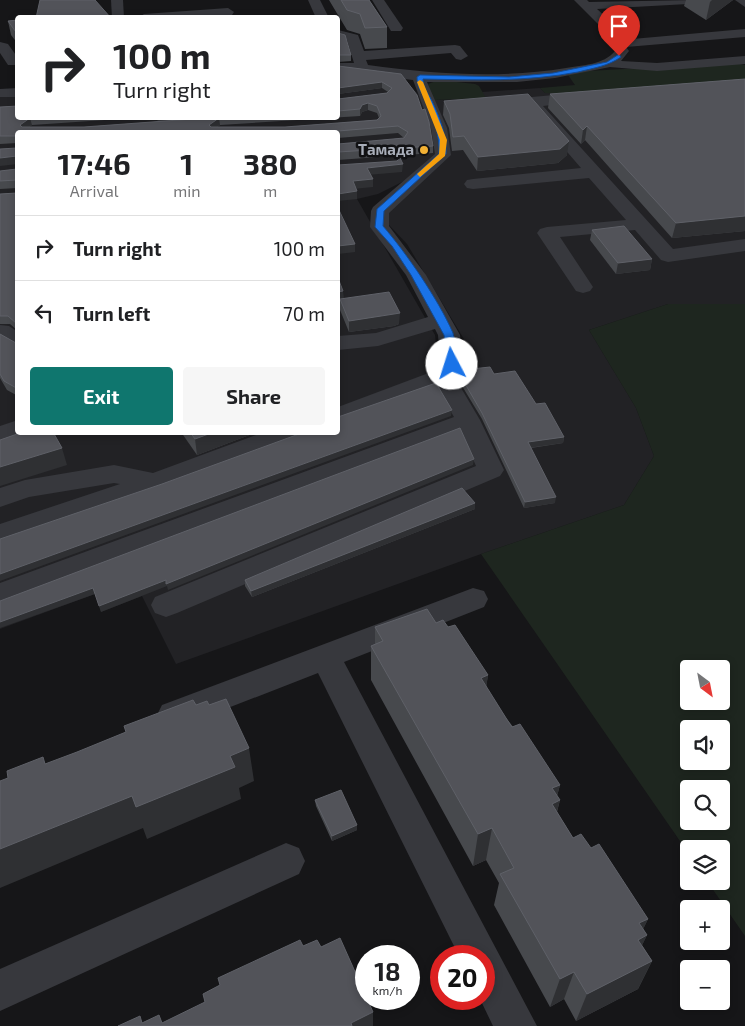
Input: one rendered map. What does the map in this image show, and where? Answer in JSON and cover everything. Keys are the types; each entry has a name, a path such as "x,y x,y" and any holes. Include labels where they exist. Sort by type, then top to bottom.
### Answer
{"street":[{"path":"117,0 118,15"},
{"path":"314,0 322,15"},
{"path":"378,0 396,28"},
{"path":"688,0 584,3 616,55 616,66 663,66 745,60"},
{"path":"741,0 745,3"},
{"path":"186,15 228,12"},
{"path":"361,62 420,77 466,79 525,78 553,75 616,55 745,33"},
{"path":"340,34 354,38 361,62"},
{"path":"0,46 3,47 13,62"},
{"path":"616,55 639,56 745,47"},
{"path":"340,67 361,62 455,49 461,56 361,62"},
{"path":"340,414 442,376 452,364 449,335 416,275 395,244 379,227 380,211 443,154 443,140 428,100 420,85 420,77"},
{"path":"525,78 541,101"},
{"path":"0,93 15,92"},
{"path":"599,96 532,102 668,256 745,246"},
{"path":"144,124 185,120"},
{"path":"473,184 593,172"},
{"path":"583,287 548,233 639,224"},
{"path":"340,343 378,339 441,320"},
{"path":"166,605 491,470 468,420 442,376"},
{"path":"0,595 468,420"},
{"path":"0,435 15,429"},
{"path":"0,534 154,482 282,435"},
{"path":"0,498 26,489 114,474 154,482"},
{"path":"149,725 473,599"},
{"path":"325,656 474,945"},
{"path":"0,990 286,861"},
{"path":"495,985 516,1026"}],"shaded area":[{"path":"736,63 745,65 745,81 560,94 545,93 540,88 575,85 568,75 587,71"},
{"path":"340,70 404,78 423,100 439,154 410,178 378,194 357,199 435,335 439,372 480,366 407,244 389,225 388,212 449,154 449,140 433,100 485,98 482,92 540,88 545,93 745,81 745,304 668,304 589,330 636,408 654,456 624,505 481,554 176,664 142,596 101,612 95,594 0,629 0,95 15,94 15,120 340,120"},
{"path":"439,80 475,84 479,86 486,98 433,100 428,84"},
{"path":"668,304 745,304 745,936 730,914 730,900 720,900 713,890 730,890 730,840 680,841 481,554 624,505 654,456 636,408 589,330"}],"building":[{"path":"40,0 95,0 108,15 37,15"},
{"path":"341,0 369,0 387,27 365,28 360,14 347,10"},
{"path":"15,20 15,31 8,21"},
{"path":"340,34 345,35 351,55 340,55"},
{"path":"340,66 401,74 417,95 422,110 425,109 433,146 340,152 340,144 404,138 408,132 398,126 340,131 15,130 15,136 0,136 0,107 15,106 15,120 27,120 20,125 22,127 84,127 179,120 216,120 209,125 211,127 285,127 377,120 381,116 377,106 368,103 362,105 360,109 340,111 340,99 387,93 392,88 382,82 340,88"},
{"path":"745,79 745,216 676,223 587,126 583,130 550,94"},
{"path":"528,94 569,141 560,149 478,157 464,136 453,137 450,114 444,101"},
{"path":"15,148 15,156 0,158 0,149"},
{"path":"400,158 403,164 367,168 373,179 353,181 357,191 340,194 340,165 397,161"},
{"path":"15,169 15,180 0,181 0,171"},
{"path":"15,193 15,322 8,316 0,316 0,194"},
{"path":"340,212 355,244 340,246"},
{"path":"624,226 652,259 618,263 592,230"},
{"path":"389,292 400,313 349,321 340,299"},
{"path":"0,334 15,342 15,387 4,381 0,374"},
{"path":"490,367 494,374 515,371 536,404 545,403 564,437 528,442 556,497 525,502 482,413 460,375 464,374 462,370"},
{"path":"436,383 452,410 0,574 0,539 162,484 296,435 340,435 340,416"},
{"path":"460,428 474,459 166,584 166,580 99,606 93,588 0,622 0,601"},
{"path":"15,435 55,435 62,448 0,467 0,440"},
{"path":"192,435 206,435 195,439"},
{"path":"462,488 475,503 251,591 245,580"},
{"path":"427,609 436,623 443,620 448,627 455,625 488,675 481,678 506,718 512,727 520,724 560,785 552,788 560,800 552,804 573,838 581,834 591,848 599,844 648,919 639,923 647,935 638,940 652,961 587,994 574,972 560,979 500,874 514,868 492,828 478,834 371,646 383,641 375,627"},
{"path":"226,699 249,748 230,756 235,767 136,807 132,796 0,849 0,781 8,778 7,771 43,757 45,764 77,752 126,732 124,726 193,700 196,705 207,701 209,705"},
{"path":"341,790 357,825 332,836 315,800"},
{"path":"340,938 355,972 355,1010 372,1010 373,1012 351,1023 352,1026 118,1026 140,1016 142,1023 159,1015 162,1023 205,1002 203,994 220,985 218,978 300,940 303,946 317,940 321,947"}],"slow traffic":[{"path":"420,82 443,140 443,154 420,175"}],"place":[{"name":"Тамада","path":"424,150"}],"route":[{"path":"452,364 449,335 416,275 395,244 379,227 380,211 443,154 443,140 428,100 420,85 420,77 509,79 553,75 592,68 608,63 619,56"}]}
